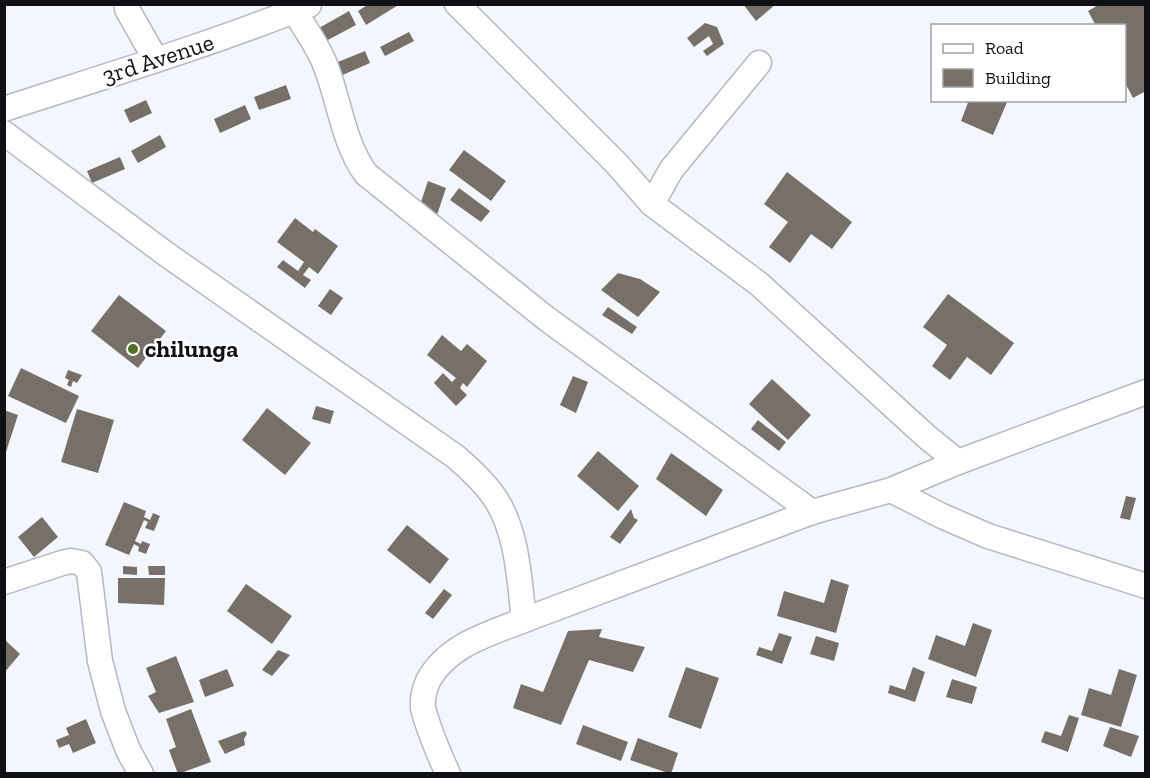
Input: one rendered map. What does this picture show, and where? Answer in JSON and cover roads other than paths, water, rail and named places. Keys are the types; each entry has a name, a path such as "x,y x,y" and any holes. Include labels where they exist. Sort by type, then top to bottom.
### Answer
{"street":[{"path":"127,4 127,9 156,60"},
{"path":"457,4 616,164 652,204 759,284 927,437 958,462"},
{"path":"302,8 327,68 350,145 356,160 366,174 547,320 812,512"},
{"name":"3rd Avenue","path":"4,109 156,60 302,8"},
{"path":"652,204 671,170 759,63"},
{"path":"4,133 166,254 456,457 475,474 494,498 506,519 514,542 524,620"},
{"path":"448,774 423,706 425,687 436,667 448,654 524,620 812,512 891,489 1146,392"},
{"path":"891,489 942,516 988,536 1146,586"},
{"path":"4,582 71,561 82,563 89,572 100,661 128,750 141,774"}],"place":[{"name":"chilunga","path":"133,349"}]}
